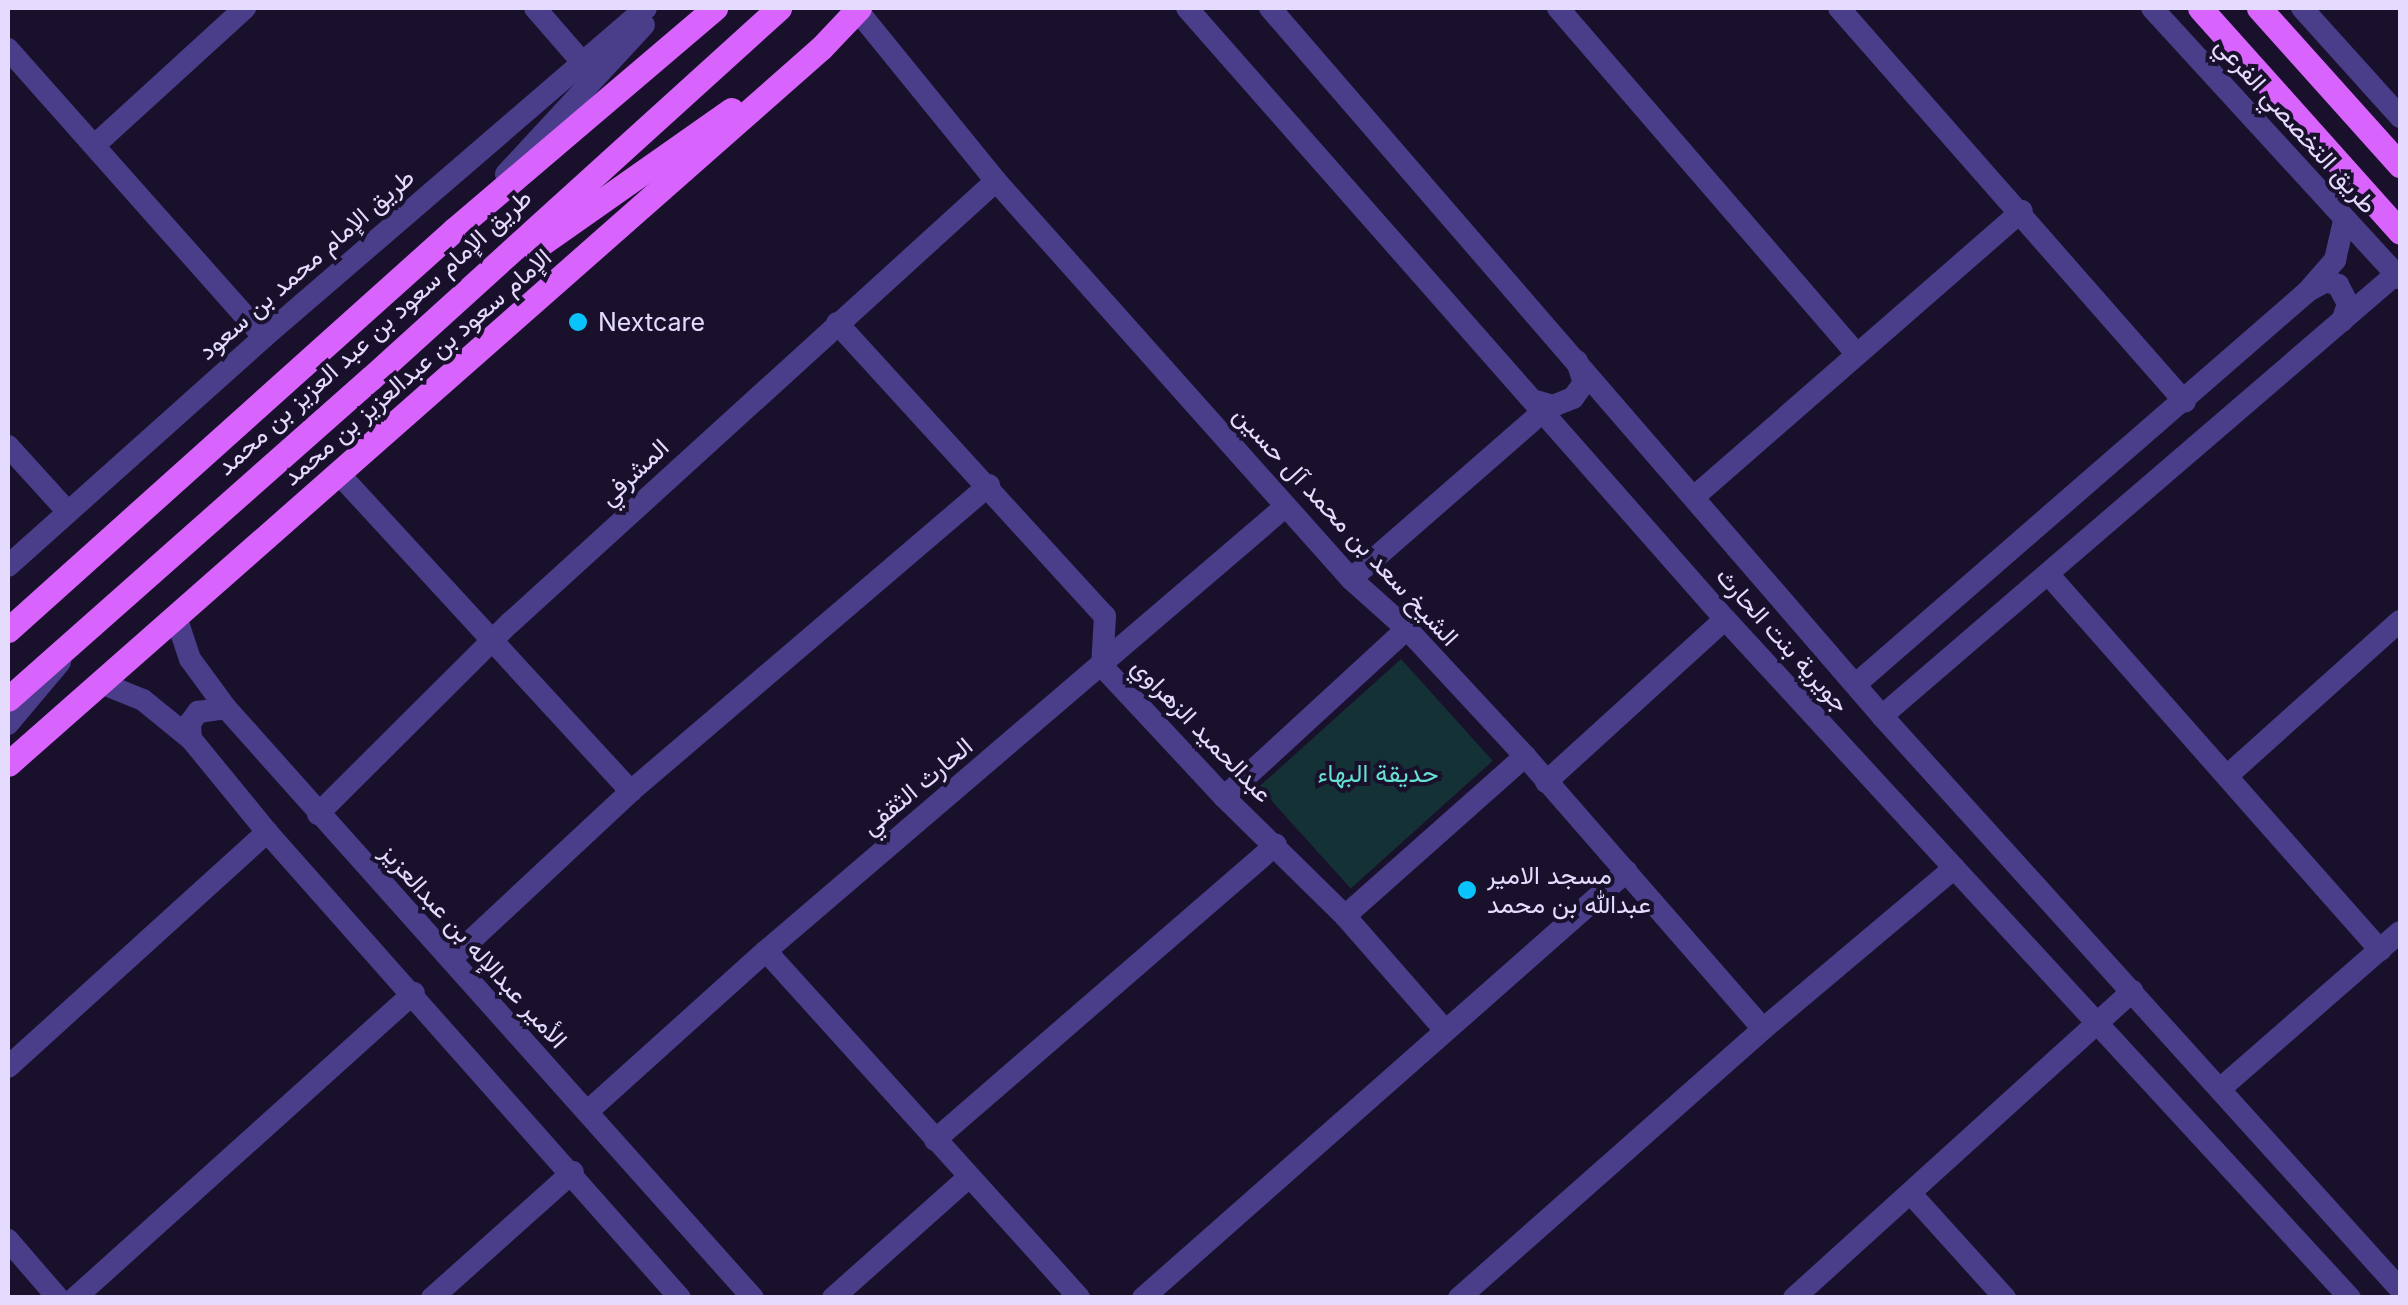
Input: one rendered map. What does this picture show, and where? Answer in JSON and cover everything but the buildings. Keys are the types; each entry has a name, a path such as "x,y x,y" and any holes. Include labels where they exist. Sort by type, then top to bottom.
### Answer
{"main road":[{"name":"طريق الإمام سعود بن عبد العزيز بن محمد","path":"8,630 454,230 625,89 715,8"},
{"name":"طريق الإمام سعود بن عبد العزيز بن محمد","path":"8,698 779,8"},
{"path":"2200,8 2400,232"},
{"path":"2259,8 2400,165"},
{"name":"الإمام سعود بن عبدالعزيز بن محمد","path":"8,764 821,48 858,9"},
{"path":"370,378 571,220 821,48"}],"street":[{"path":"96,144 245,8"},
{"path":"535,8 581,61"},
{"name":"طريق الإمام محمد بن سعود","path":"8,566 264,337 646,8"},
{"path":"454,230 660,8"},
{"name":"جويرية بنت الحارث","path":"1187,8 1725,619 2343,1294"},
{"name":"جويرية بنت الحارث","path":"1270,8 1882,716 2400,1289"},
{"path":"1558,8 1855,352"},
{"path":"1839,8 2022,211 2185,402"},
{"name":"طريق التخصصي الفرعي","path":"2152,8 2398,277"},
{"path":"2302,8 2400,117"},
{"name":"الشيخ سعد بن محمد آل حسين","path":"858,9 996,181 1352,579 1407,629 1525,756 1762,1029"},
{"path":"8,49 264,337"},
{"name":"المشرفي","path":"318,814 491,641 996,181"},
{"path":"1694,497 1855,352 2022,211"},
{"path":"1856,684 2307,292 2335,260 2344,221"},
{"path":"1882,716 2398,277"},
{"path":"2307,292 2326,281 2338,284 2348,304 2342,322"},
{"name":"عبدالحميد الزهراوي","path":"837,323 990,485 1105,616 1102,666 1224,797 1346,916 1444,1029"},
{"path":"1352,579 1541,406 1572,398 1584,384 1577,361"},
{"path":"1571,440 1573,416 1586,401 1616,406"},
{"path":"8,446 68,512"},
{"path":"340,475 631,791"},
{"path":"451,959 631,791 990,485"},
{"name":"الحارث الثقفي","path":"586,1112 766,951 1286,506"},
{"path":"2048,574 2380,950"},
{"name":"الأمير عبدالإله بن عبدالعزيز","path":"176,617 190,659 226,708 586,1112 737,1288 753,1298"},
{"path":"1546,782 1725,619"},
{"path":"2227,776 2400,621"},
{"path":"8,724 84,629"},
{"path":"1224,797 1407,629"},
{"path":"1904,643 1897,654 1898,674 1917,681 1932,673"},
{"path":"101,684 144,700 191,739 267,832 573,1172 680,1298"},
{"path":"191,739 190,723 198,712 226,708"},
{"path":"1346,916 1525,756"},
{"path":"8,1067 267,832"},
{"path":"935,1140 1276,845"},
{"path":"1459,1298 1762,1029 1954,868"},
{"path":"1143,1298 1627,871"},
{"path":"2220,1088 2400,932"},
{"path":"766,951 1079,1298"},
{"path":"1794,1298 2132,992"},
{"path":"75,1298 414,994"},
{"path":"432,1298 573,1172"},
{"path":"833,1298 969,1177"},
{"path":"1912,1195 2005,1298"},
{"path":"8,1240 58,1298"}],"green space":[{"name":"حديقة البهاء","path":"1401,659 1493,761 1351,889 1259,787"}],"place":[{"name":"Nextcare","path":"578,322"},
{"name":"مسجد الامير عبدالله بن محمد","path":"1467,890"}]}
